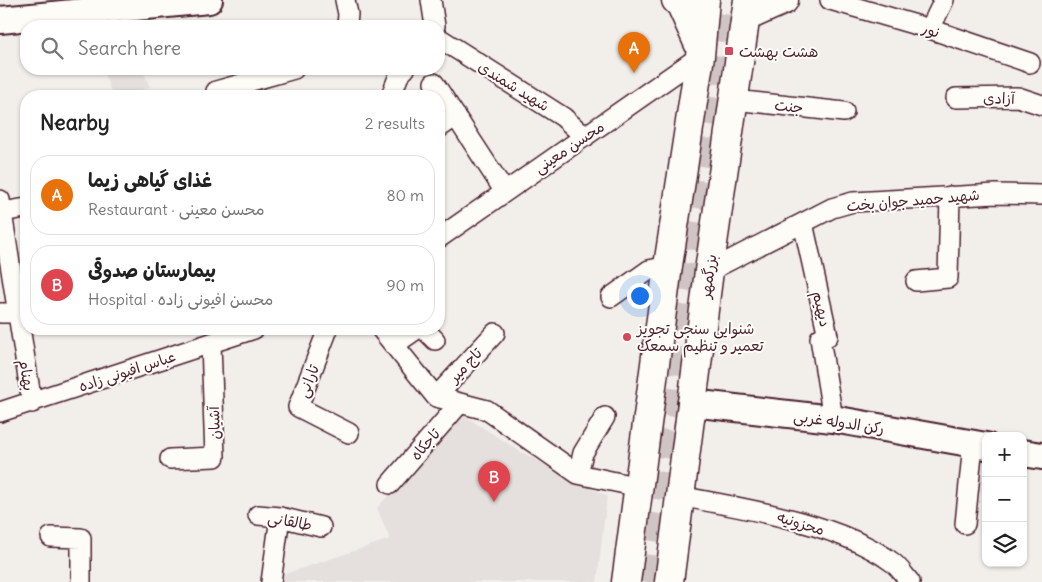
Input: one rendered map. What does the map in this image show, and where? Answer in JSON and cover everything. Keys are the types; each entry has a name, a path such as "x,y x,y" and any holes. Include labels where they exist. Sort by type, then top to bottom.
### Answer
{"main road":[{"path":"0,20 209,0"},
{"path":"676,0 681,5 700,52"},
{"path":"626,582 668,266 700,52 705,0"},
{"path":"747,8 784,0"},
{"name":"بزرگمهر","path":"668,582 709,271 747,8"},
{"name":"رکن الدوله غربی","path":"691,403 833,420 979,445"},
{"path":"1027,454 1042,456"},
{"path":"637,500 678,505"}],"street":[{"path":"345,0 348,20"},
{"path":"431,0 434,20"},
{"name":"نور","path":"830,0 930,29 1030,63"},
{"path":"930,29 944,0"},
{"name":"شهید شمندی","path":"445,42 563,117 585,137"},
{"name":"محسن معینی","path":"445,234 585,137 700,52"},
{"path":"220,90 273,75"},
{"path":"393,90 399,75"},
{"path":"434,83 439,90"},
{"name":"آزادی","path":"956,98 1018,97 1042,105"},
{"path":"445,100 506,192"},
{"name":"جنت","path":"734,100 844,112"},
{"path":"445,124 456,116"},
{"name":"شهید حمید جوان بخت","path":"709,271 832,208 854,202 996,194 1042,195"},
{"path":"916,281 948,278 950,196"},
{"path":"1,206 20,208"},
{"name":"بهنام","path":"1,206 9,313 32,402"},
{"name":"دیهیم","path":"803,223 828,336 820,338 833,420"},
{"path":"611,297 649,270 668,266"},
{"name":"تاج میر","path":"436,397 495,333"},
{"name":"عباس افیونی زاده","path":"0,412 236,335"},
{"name":"تارانی","path":"326,335 298,406 349,434"},
{"path":"386,335 436,397 487,410 578,474 637,500"},
{"path":"394,345 408,335"},
{"name":"آشیان","path":"170,459 215,457 211,343"},
{"name":"تاجکاه","path":"390,484 460,403"},
{"path":"578,474 583,452 605,417"},
{"path":"965,524 979,445"},
{"name":"محزونیه","path":"678,505 764,512 838,534 871,548 894,563 910,582"},
{"name":"طالقانی","path":"258,515 280,517 321,527"},
{"path":"271,582 280,517"},
{"path":"51,537 81,538 81,582"}],"shaded area":[{"path":"104,75 145,75 150,87 142,90 111,90"},
{"path":"463,415 521,452 607,496 597,582 282,582 282,575 390,539 377,508"}],"tunnel":[{"path":"642,582 724,0"}],"place":[{"name":"هشت بهشت","path":"729,51"},
{"name":"غذای گیاهی زیما","path":"634,73"},
{"name":"شنوایی سنجی تجویز تعمیر و تنظیم سمعک","path":"627,337"},
{"name":"بیمارستان صدوقی","path":"494,502"}]}
